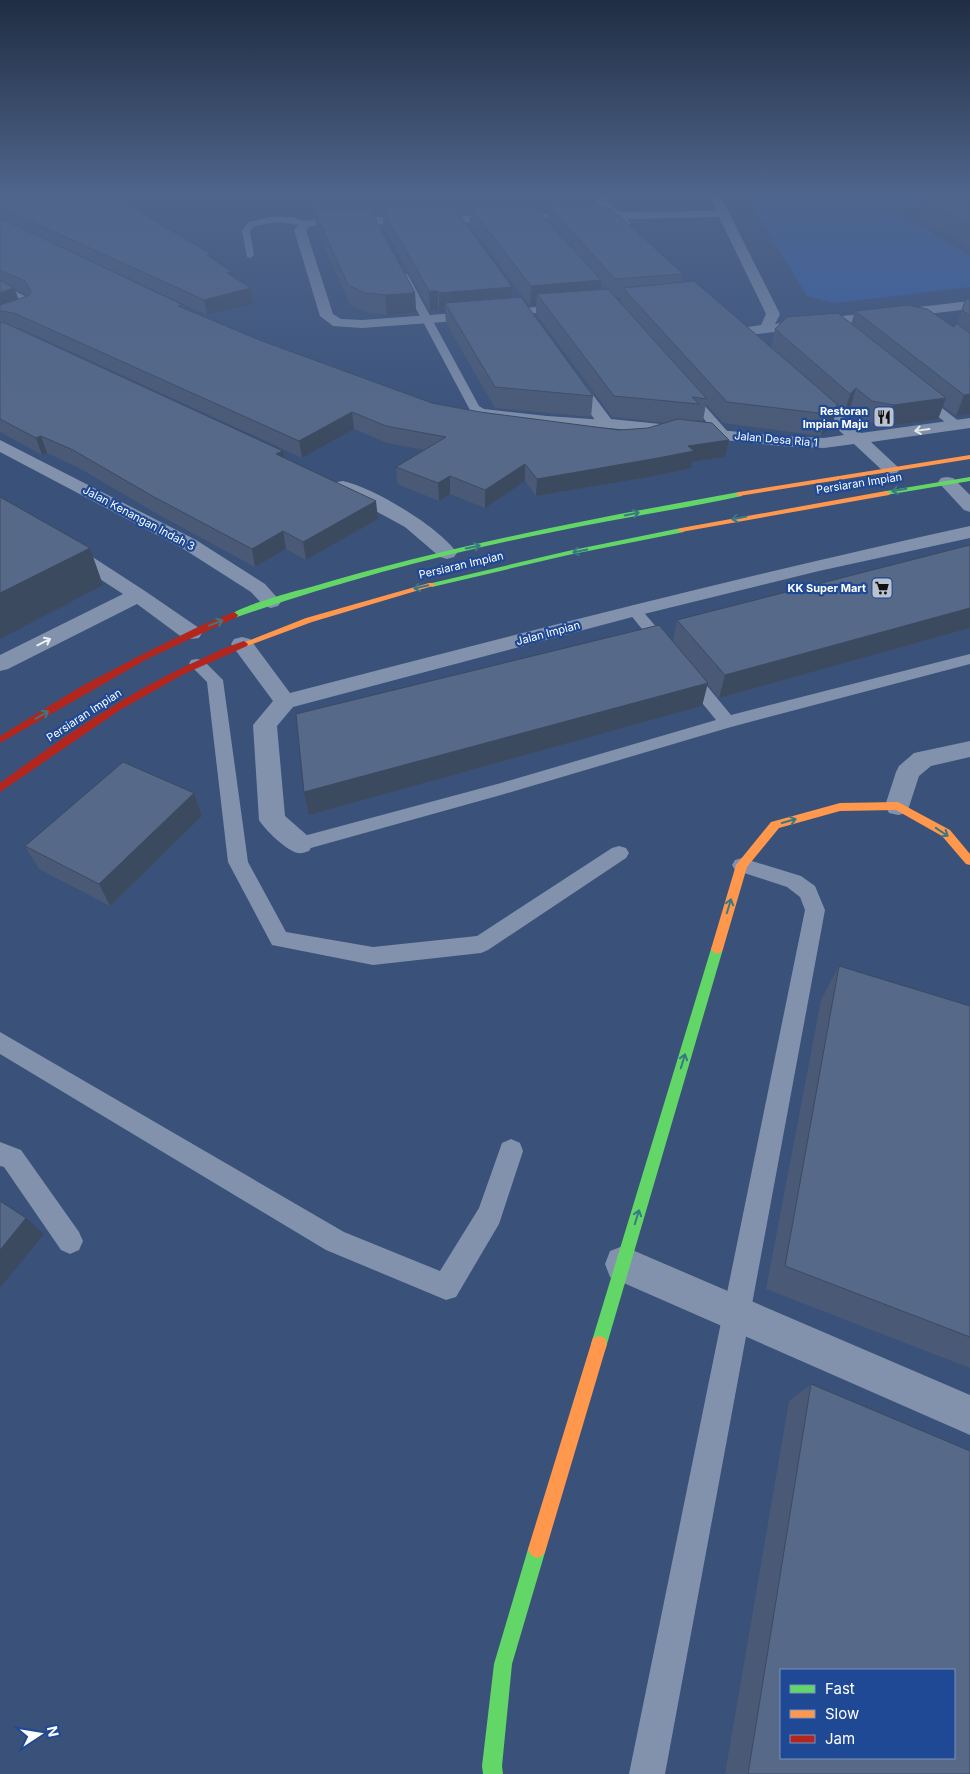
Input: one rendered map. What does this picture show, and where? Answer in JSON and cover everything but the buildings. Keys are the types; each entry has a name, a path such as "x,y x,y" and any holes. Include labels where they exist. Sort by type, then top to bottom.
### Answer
{"street":[{"path":"314,276 327,316 338,324 362,324 495,314"},
{"path":"754,276 773,314 766,328"},
{"path":"767,302 784,312 821,322"},
{"path":"740,332 970,305"},
{"path":"14,313 28,306"},
{"path":"520,309 536,326"},
{"path":"916,311 932,322"},
{"path":"727,320 754,344"},
{"path":"564,365 605,425"},
{"path":"796,382 890,469 947,478 970,478"},
{"path":"462,419 594,438"},
{"name":"Jalan Desa Ria 1","path":"605,425 673,429 780,442 816,443 858,440 963,424"},
{"name":"Jalan Kenangan Indah 3","path":"0,445 190,544 258,588 271,602"},
{"name":"Persiaran Impian","path":"1,739 103,679 191,633 271,602 372,572 447,553 655,509 817,478 970,457"},
{"path":"835,499 877,484 890,469"},
{"path":"324,477 369,498 434,538 447,553"},
{"name":"Persiaran Impian","path":"0,788 36,760 129,700 197,664 296,623 391,595 465,576 671,530 835,499 970,478"},
{"path":"947,482 970,506"},
{"name":"Jalan Impian","path":"285,702 634,610 819,565 970,532"},
{"path":"56,542 138,595 191,633"},
{"path":"0,664 138,595"},
{"path":"242,644 285,702 265,725 272,820 300,844"},
{"path":"898,806 908,772 923,759 970,749"},
{"path":"493,1774 492,1766 503,1664 742,865 775,825 840,807 898,806 946,834 970,861"},
{"path":"623,1264 970,1415"}],"lane":[{"path":"404,276 474,408 481,412 605,425"},
{"path":"0,287 26,300 28,306"},
{"path":"520,309 573,307"},
{"path":"821,322 842,334"},
{"path":"680,384 724,435"},
{"path":"910,389 963,424"},
{"path":"634,610 728,722"},
{"path":"300,844 501,789 728,722 970,659"},
{"path":"197,664 215,680 238,862 279,939 373,956 481,944 619,853"},
{"path":"647,1774 814,910 808,892 794,881 742,865"},
{"path":"0,1042 335,1241 446,1287 490,1215 510,1151"},
{"path":"0,1154 12,1158 70,1241"}],"shaded area":[{"path":"795,276 970,276 970,287 834,303 807,296"}],"traffic: fast":[{"path":"886,493 970,479"},
{"path":"234,615 295,594 420,559 548,530 739,494"},
{"path":"432,585 568,553 681,530"},
{"path":"599,1344 717,949"},
{"path":"493,1774 492,1766 503,1664 537,1549"}],"traffic: slow":[{"path":"739,494 970,457"},
{"path":"681,530 886,493"},
{"path":"244,644 309,620 432,585"},
{"path":"717,949 742,865 775,825 840,807 898,806 946,833 970,861"},
{"path":"537,1549 599,1344"}],"traffic: jam":[{"path":"0,740 114,672 173,642 234,615"},
{"path":"0,788 58,746 117,708 179,673 244,644"}],"place":[{"name":"Restoran Impian Maju","path":"884,417"},
{"name":"KK Super Mart","path":"882,588"}]}
